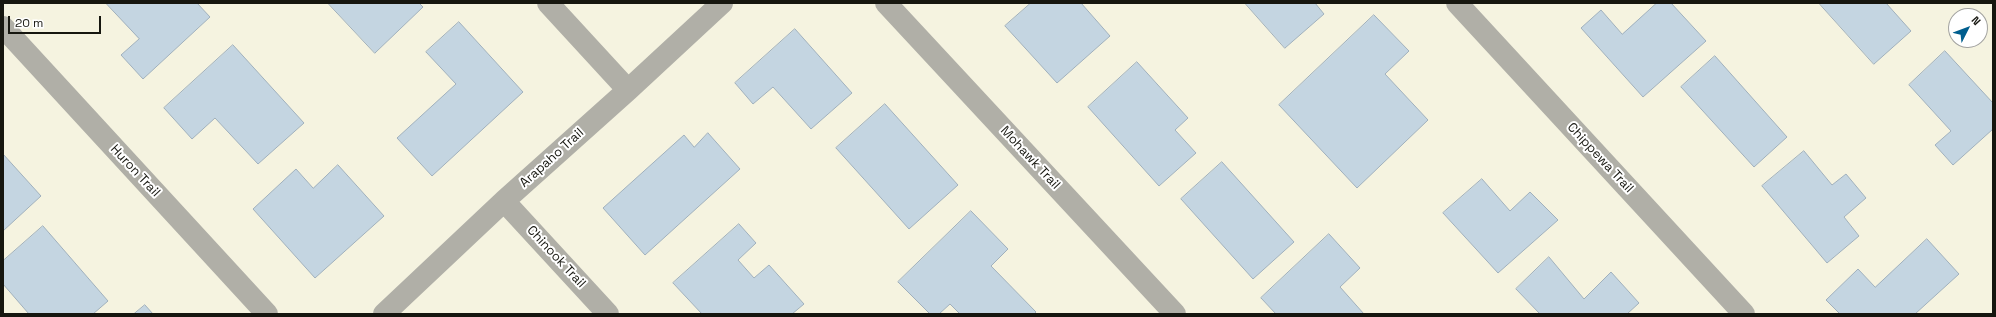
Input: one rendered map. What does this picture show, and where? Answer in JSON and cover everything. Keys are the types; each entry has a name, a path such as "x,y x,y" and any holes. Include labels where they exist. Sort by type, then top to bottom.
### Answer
{"street":[{"path":"548,3 628,90"},
{"name":"Arapaho Trail","path":"384,314 504,201 628,90 722,3"},
{"name":"Mohawk Trail","path":"886,3 1175,314"},
{"name":"Chippewa Trail","path":"1457,3 1744,314"},
{"name":"Huron Trail","path":"3,27 267,314"},
{"name":"Chinook Trail","path":"504,201 608,314"}],"building":[{"path":"106,3 197,3 210,17 143,79 121,55 139,39"},
{"path":"328,3 419,3 423,7 375,53"},
{"path":"1031,3 1081,3 1110,36 1057,83 1005,26"},
{"path":"1245,3 1315,3 1324,14 1285,48"},
{"path":"1657,3 1671,3 1706,41 1643,97 1581,28 1601,10 1622,34"},
{"path":"1819,3 1886,3 1911,31 1874,64"},
{"path":"1374,15 1409,51 1385,74 1428,120 1357,188 1279,105"},
{"path":"459,22 523,92 432,176 397,138 456,84 426,52"},
{"path":"795,29 852,93 811,129 773,87 753,104 735,83"},
{"path":"233,45 304,123 258,164 215,118 192,139 164,108"},
{"path":"1945,51 1993,103 1993,129 1953,165 1935,145 1951,131 1909,85"},
{"path":"1715,56 1787,137 1754,167 1681,87"},
{"path":"1137,62 1188,118 1175,130 1196,153 1159,186 1088,107"},
{"path":"885,104 958,185 909,229 836,148"},
{"path":"708,133 740,169 645,255 603,208 684,135 694,147"},
{"path":"1804,151 1832,185 1846,174 1866,198 1844,217 1859,236 1827,263 1762,186"},
{"path":"3,154 41,196 3,231"},
{"path":"1222,162 1294,242 1253,279 1181,199"},
{"path":"338,165 384,216 315,278 253,209 296,169 313,188"},
{"path":"1482,179 1510,211 1530,192 1558,220 1498,273 1443,213"},
{"path":"971,211 1008,249 991,266 1036,312 1034,314 960,314 950,304 939,314 930,314 898,282"},
{"path":"739,224 756,243 738,260 754,278 769,265 804,304 792,314 702,314 673,283"},
{"path":"43,226 108,301 93,314 29,314 3,284 3,261"},
{"path":"1329,234 1360,268 1340,287 1364,314 1276,314 1261,298"},
{"path":"1927,239 1959,274 1915,314 1840,314 1826,300 1858,269 1875,287"},
{"path":"1549,257 1584,299 1611,272 1639,303 1627,314 1540,314 1516,289"},
{"path":"145,305 153,314 134,314"}]}
